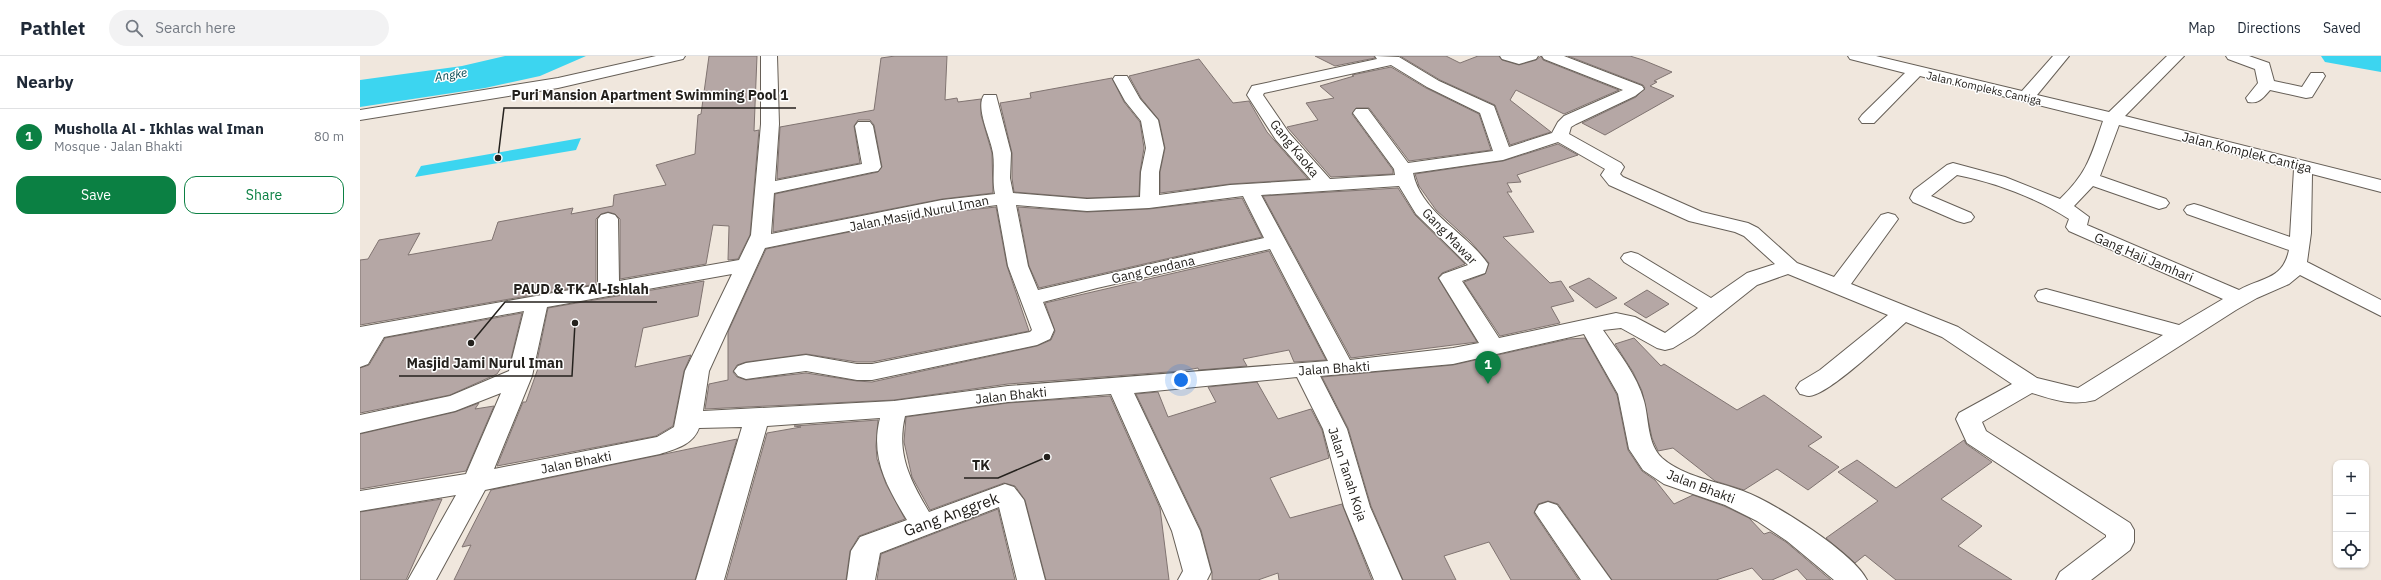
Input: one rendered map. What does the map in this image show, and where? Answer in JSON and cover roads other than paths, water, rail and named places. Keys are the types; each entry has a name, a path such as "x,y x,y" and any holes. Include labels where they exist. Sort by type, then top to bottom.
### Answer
{"street":[{"path":"360,115 558,83 677,56"},
{"path":"681,430 697,371 746,265 758,243 762,228 770,124 769,56"},
{"path":"1508,56 1519,59 1530,56"},
{"path":"1550,56 1636,89 1624,96 1576,117 1564,125 1560,136"},
{"path":"2026,97 2061,56"},
{"path":"1964,217 1920,198 1953,169 1972,172 2062,207 2090,179 2113,118 2176,56"},
{"path":"2234,56 2263,66 2266,84"},
{"path":"1393,57 1433,84 1488,110 1503,155"},
{"name":"Gang Kaoka","path":"1325,185 1282,136 1256,95 1258,90 1393,57"},
{"name":"Jalan Kompleks Cantiga","path":"1865,57 1916,71 2113,118"},
{"path":"1868,119 1916,71"},
{"path":"2266,84 2306,93 2317,76"},
{"path":"1121,79 1133,101 1149,120 1155,148 1150,172 1149,202"},
{"path":"2254,98 2266,84"},
{"path":"746,371 806,363 857,372 872,372 909,366 1037,338 1042,334 1043,330 1018,266 1001,178 1002,153 992,119 990,99"},
{"path":"1362,113 1404,175"},
{"name":"Jalan Komplek Cantiga","path":"2113,118 2381,186"},
{"path":"766,188 872,167 864,126"},
{"path":"1343,368 1249,190 1325,185 1404,175 1503,155 1560,136 1615,167 1610,175 1616,181 1696,217 1741,227 1751,232 1790,267 1950,332 2029,384 2062,394 2078,396 2087,394 2240,298 2285,277 2297,256 2303,166"},
{"name":"Gang Mawar","path":"1404,175 1422,210 1479,266 1478,269 1450,278 1493,347"},
{"path":"2090,179 2159,203"},
{"name":"Jalan Masjid Nurul Iman","path":"758,243 942,206 1004,198 1086,205 1149,202 1230,191 1249,190"},
{"name":"Gang Haji Jamhari","path":"2062,207 2079,217 2076,227 2240,298"},
{"path":"2194,210 2297,256 2381,309"},
{"path":"608,219 609,288"},
{"path":"1838,287 1888,219"},
{"name":"Gang Cendana","path":"1030,299 1094,282 1277,241"},
{"path":"1631,258 1713,308"},
{"path":"360,359 368,333 609,288 746,265"},
{"path":"1590,326 1616,320 1622,321 1665,342 1713,308 1743,284 1759,276 1790,267"},
{"path":"2046,296 2184,334"},
{"path":"422,580 476,482 520,376 537,302"},
{"path":"1808,388 1828,376 1904,314"},
{"name":"Jalan Bhakti","path":"360,501 476,482 660,445 681,430 757,418 894,409 1008,394 1119,386 1305,369 1343,368 1454,356 1590,326 1630,394 1644,455 1652,463 1684,481 1734,498 1768,515 1798,534 1853,580"},
{"name":"Jalan Tanah Koja","path":"1305,369 1334,429 1339,453 1356,507 1388,580"},
{"path":"360,424 456,403 520,376"},
{"path":"2029,384 1968,419 1969,424 1976,437 2120,530 2120,542 2070,580"},
{"path":"1119,386 1186,531 1197,572 1192,580"},
{"path":"894,409 889,426 890,465 922,524"},
{"path":"710,580 757,418"},
{"name":"Gang Anggrek","path":"861,580 865,551 870,544 1005,494 1011,500 1031,580"},
{"path":"1548,512 1597,580"}],"water":[{"path":"505,56 586,56 540,76 485,88 360,107 360,80 462,66"},
{"path":"581,138 576,150 415,177 421,166"}],"waterway":[{"name":"Angke","path":"2336,56 2381,63"}],"place":[{"name":"Puri Mansion Apartment Swimming Pool 1","path":"498,158"},
{"name":"Masjid Jami Nurul Iman","path":"575,323"},
{"name":"PAUD & TK Al-Ishlah","path":"471,343"},
{"name":"Musholla Al - Ikhlas wal Iman","path":"1488,384"},
{"name":"TK","path":"1047,457"}]}
